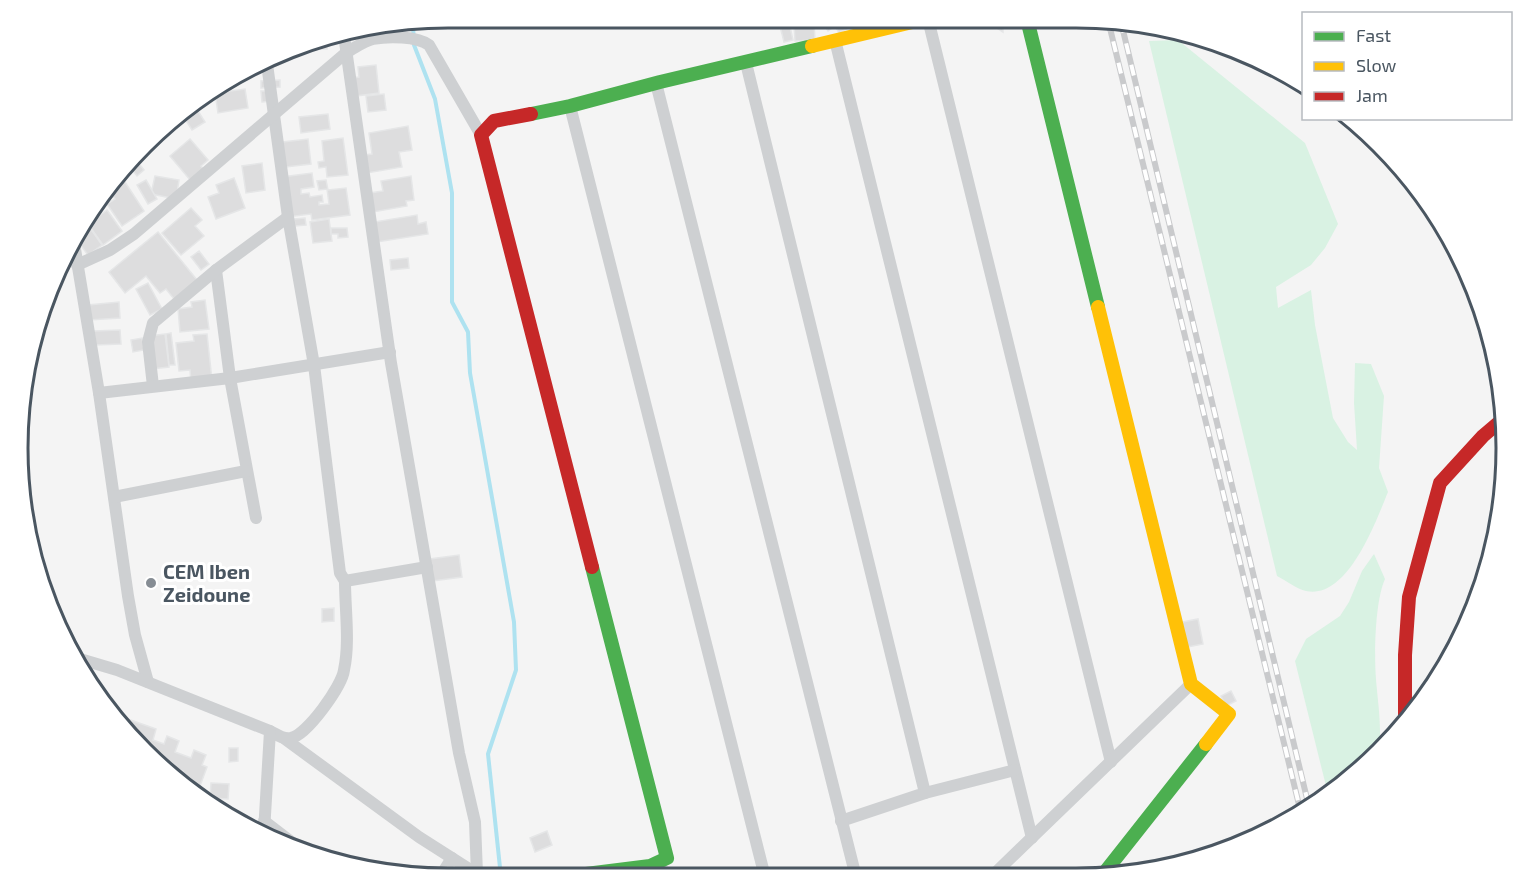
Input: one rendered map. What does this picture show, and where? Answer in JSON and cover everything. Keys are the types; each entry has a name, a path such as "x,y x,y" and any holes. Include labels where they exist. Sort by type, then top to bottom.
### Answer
{"street":[{"path":"482,135 494,121 570,106 656,83 888,28"},
{"path":"929,28 1111,762"},
{"path":"1029,28 1191,684 1229,714 1109,866"},
{"path":"77,265 110,250 134,234 347,52 372,39 412,38 422,40 434,52 482,135 667,858 656,868"},
{"path":"835,40 1032,838"},
{"path":"345,42 390,352 459,753 475,822 482,868"},
{"path":"746,63 925,793"},
{"path":"268,69 288,217 314,365 340,573 345,581 346,657 344,673 339,685 306,729 293,738 285,739"},
{"path":"656,83 854,868"},
{"path":"570,106 763,868"},
{"path":"153,386 148,342 153,323 216,270 288,217"},
{"path":"76,255 135,634 148,682"},
{"path":"216,270 230,378 256,518"},
{"path":"99,393 230,378 390,352"},
{"path":"1406,707 1405,655 1409,597 1440,483 1495,426"},
{"path":"114,497 246,471"},
{"path":"345,581 427,567"},
{"path":"87,661 148,682 285,739 419,837 469,868"},
{"path":"1000,868 1191,684"},
{"path":"264,825 270,731"},
{"path":"842,821 925,793 1015,770"},
{"path":"446,868 452,858"}],"green space":[{"path":"1149,41 1180,42 1305,143 1338,224 1325,248 1311,265 1276,287 1278,308 1311,290 1315,325 1333,418 1348,442 1357,450 1354,403 1355,363 1371,364 1384,396 1379,468 1388,492 1358,556 1335,583 1321,591 1302,590 1277,576"},
{"path":"1374,554 1385,579 1379,600 1375,642 1380,737 1326,785 1295,661 1306,639 1340,616 1349,602 1362,571"}],"building":[{"path":"780,28 790,28 793,40 784,42"},
{"path":"794,28 814,28 815,40 795,41"},
{"path":"836,28 848,28 839,33"},
{"path":"376,65 379,93 348,97 352,78 359,77 358,67"},
{"path":"280,80 280,87 261,88 261,81"},
{"path":"245,89 248,108 218,113 216,98 228,91"},
{"path":"261,91 272,91 273,101 262,102"},
{"path":"384,94 386,110 368,112 366,96"},
{"path":"198,111 205,122 192,130 186,121"},
{"path":"328,114 330,129 301,133 299,117"},
{"path":"408,126 412,150 399,152 402,167 367,173 364,155 372,154 369,133"},
{"path":"343,138 348,175 327,177 326,167 319,168 318,162 324,161 322,141"},
{"path":"190,139 208,160 201,166 204,170 191,181 170,156"},
{"path":"308,139 311,164 277,168 274,143"},
{"path":"262,163 265,190 246,193 242,166"},
{"path":"139,164 144,170 137,176 133,171"},
{"path":"312,173 314,187 301,189 301,194 309,193 310,197 322,195 323,202 319,202 319,205 329,204 327,189 319,190 317,181 326,180 328,190 346,188 350,215 312,220 311,214 287,217 282,177"},
{"path":"155,176 179,180 176,199 151,194"},
{"path":"411,176 414,200 406,201 407,206 373,212 370,193 383,191 381,181"},
{"path":"234,178 245,208 216,219 208,197 219,193 216,185"},
{"path":"146,180 157,199 148,204 137,185"},
{"path":"125,181 144,211 122,226 107,204 115,199 113,196"},
{"path":"191,208 202,220 195,226 204,236 181,255 162,233"},
{"path":"107,210 122,231 103,245 91,228 98,217"},
{"path":"417,215 418,224 426,222 428,234 377,242 374,222"},
{"path":"305,218 306,225 295,226 294,219"},
{"path":"329,219 332,241 313,243 310,222"},
{"path":"331,228 347,228 348,237 338,238 338,234 331,234"},
{"path":"91,229 102,245 88,255 81,246"},
{"path":"158,232 197,280 174,299 166,289 160,293 146,276 125,293 109,272"},
{"path":"199,251 209,264 201,270 191,257"},
{"path":"408,258 409,268 391,270 390,260"},
{"path":"148,283 162,309 150,315 136,289"},
{"path":"205,300 209,329 180,332 178,309 192,307 191,302"},
{"path":"119,302 120,318 89,320 88,305"},
{"path":"120,330 121,344 95,345 94,331"},
{"path":"171,333 175,365 169,365 166,334"},
{"path":"165,334 169,367 152,369 148,336"},
{"path":"207,334 212,380 191,383 190,370 179,371 176,343 194,341 193,335"},
{"path":"142,338 144,350 133,352 131,340"},
{"path":"459,555 462,577 433,581 430,559"},
{"path":"334,608 334,621 322,622 322,609"},
{"path":"1198,619 1203,644 1177,649 1172,624"},
{"path":"1231,691 1236,701 1226,706 1221,696"},
{"path":"128,719 156,729 153,740 164,744 167,736 179,741 175,752 191,758 194,750 206,755 202,765 207,767 200,786 151,745"},
{"path":"229,748 238,748 238,761 229,762"},
{"path":"211,783 229,784 228,799 217,798 210,794"},
{"path":"547,831 552,845 535,852 530,838"}],"waterway":[{"path":"413,30 414,45 435,99 452,193 452,302 468,332 470,373 514,622 516,670 488,754 500,868"}],"railway":[{"path":"1110,30 1299,803"},
{"path":"1123,31 1307,798"}],"traffic: fast":[{"path":"1029,28 1098,307"},
{"path":"531,114 812,46"},
{"path":"592,567 667,858 650,866 634,868"},
{"path":"1109,866 1206,744"}],"traffic: slow":[{"path":"812,46 887,28"},
{"path":"1098,307 1191,684 1229,714 1206,744"}],"traffic: jam":[{"path":"531,114 494,121 481,135 592,567"},
{"path":"1405,708 1405,655 1409,597 1440,483 1495,426"}],"place":[{"name":"CEM Iben Zeidoune","path":"151,583"}]}
